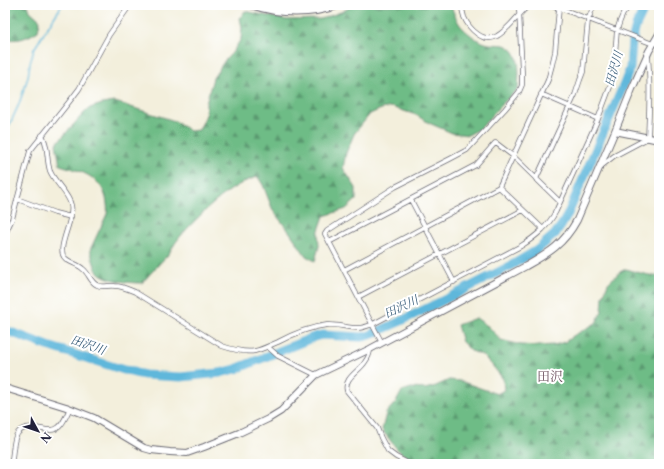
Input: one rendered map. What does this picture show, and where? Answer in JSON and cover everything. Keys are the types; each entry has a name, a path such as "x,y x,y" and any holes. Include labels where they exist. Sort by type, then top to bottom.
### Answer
{"street":[{"path":"5,234 12,219 30,151 79,89 109,35 130,5"},
{"path":"251,5 298,12 310,12 340,5"},
{"path":"461,5 464,18 472,29 480,36 489,39 503,32 526,8 531,5"},
{"path":"382,343 325,234 327,231 395,187 467,150 519,92 522,85 520,5"},
{"path":"552,5 560,6 588,20 653,44"},
{"path":"536,178 575,95 583,72 588,20 594,5"},
{"path":"42,135 45,140 50,171 71,204 71,217 61,251 65,258 82,268 87,273 91,281 96,285 125,287 222,346 236,350 254,351 269,349 278,342 316,327 328,325 358,328 373,324 521,246 531,240 543,229 553,216 598,119 613,79 617,30 620,21 630,5"},
{"path":"344,270 499,187 548,80 552,65 560,6"},
{"path":"5,388 70,408 94,418 144,448 157,451 187,453 194,451 232,436 268,419 281,411 316,375 382,343 526,266 556,247 565,238 577,220 632,89 659,34"},
{"path":"647,56 649,77 648,138"},
{"path":"541,94 598,119"},
{"path":"615,131 659,140"},
{"path":"598,169 614,156 648,138"},
{"path":"329,242 476,165 495,143 513,156 560,202"},
{"path":"499,187 543,229"},
{"path":"17,199 55,213 71,217"},
{"path":"411,200 454,282"},
{"path":"358,298 523,210"},
{"path":"269,349 278,356 316,375"},
{"path":"370,349 370,353 365,362 347,382 347,391 377,428 388,451 410,464"},
{"path":"11,464 14,441 16,434 19,431 31,427 49,430 56,429 60,427 70,408"}],"green space":[{"path":"5,5 28,5 30,11 40,20 38,31 22,39 14,40 5,38"},
{"path":"355,5 451,5 460,25 471,36 485,43 504,45 514,52 517,57 519,70 518,89 498,108 481,128 468,135 452,133 429,123 416,115 392,107 381,109 370,114 354,134 346,153 343,168 356,188 356,200 346,209 324,216 318,233 319,246 315,261 306,256 277,216 258,177 248,180 226,193 205,211 179,238 167,256 142,283 125,282 112,279 97,271 90,250 107,214 106,198 103,190 94,179 81,172 60,165 56,144 84,113 90,108 115,102 175,121 190,131 199,130 206,115 206,103 213,78 241,39 242,27 240,18 245,11 287,20 321,19"},
{"path":"626,269 647,275 659,275 659,464 421,464 405,456 397,449 382,430 386,413 396,402 402,391 411,388 425,389 449,380 460,381 497,394 504,390 503,379 492,365 482,355 471,351 462,342 457,325 476,318 489,327 501,340 521,345 537,346 554,345 565,342 596,323 602,311 603,297 608,283 620,272"}],"waterway":[{"path":"5,130 10,124 19,104 28,77 34,49 62,5"},
{"name":"田沢川","path":"5,330 48,346 135,373 181,377 220,373 236,369 322,335 362,337 370,335 454,295 537,250 555,234 561,226 567,216 624,84 630,68 632,42 636,26 646,5"}],"district":[{"name":"田沢","path":"550,376"}]}
